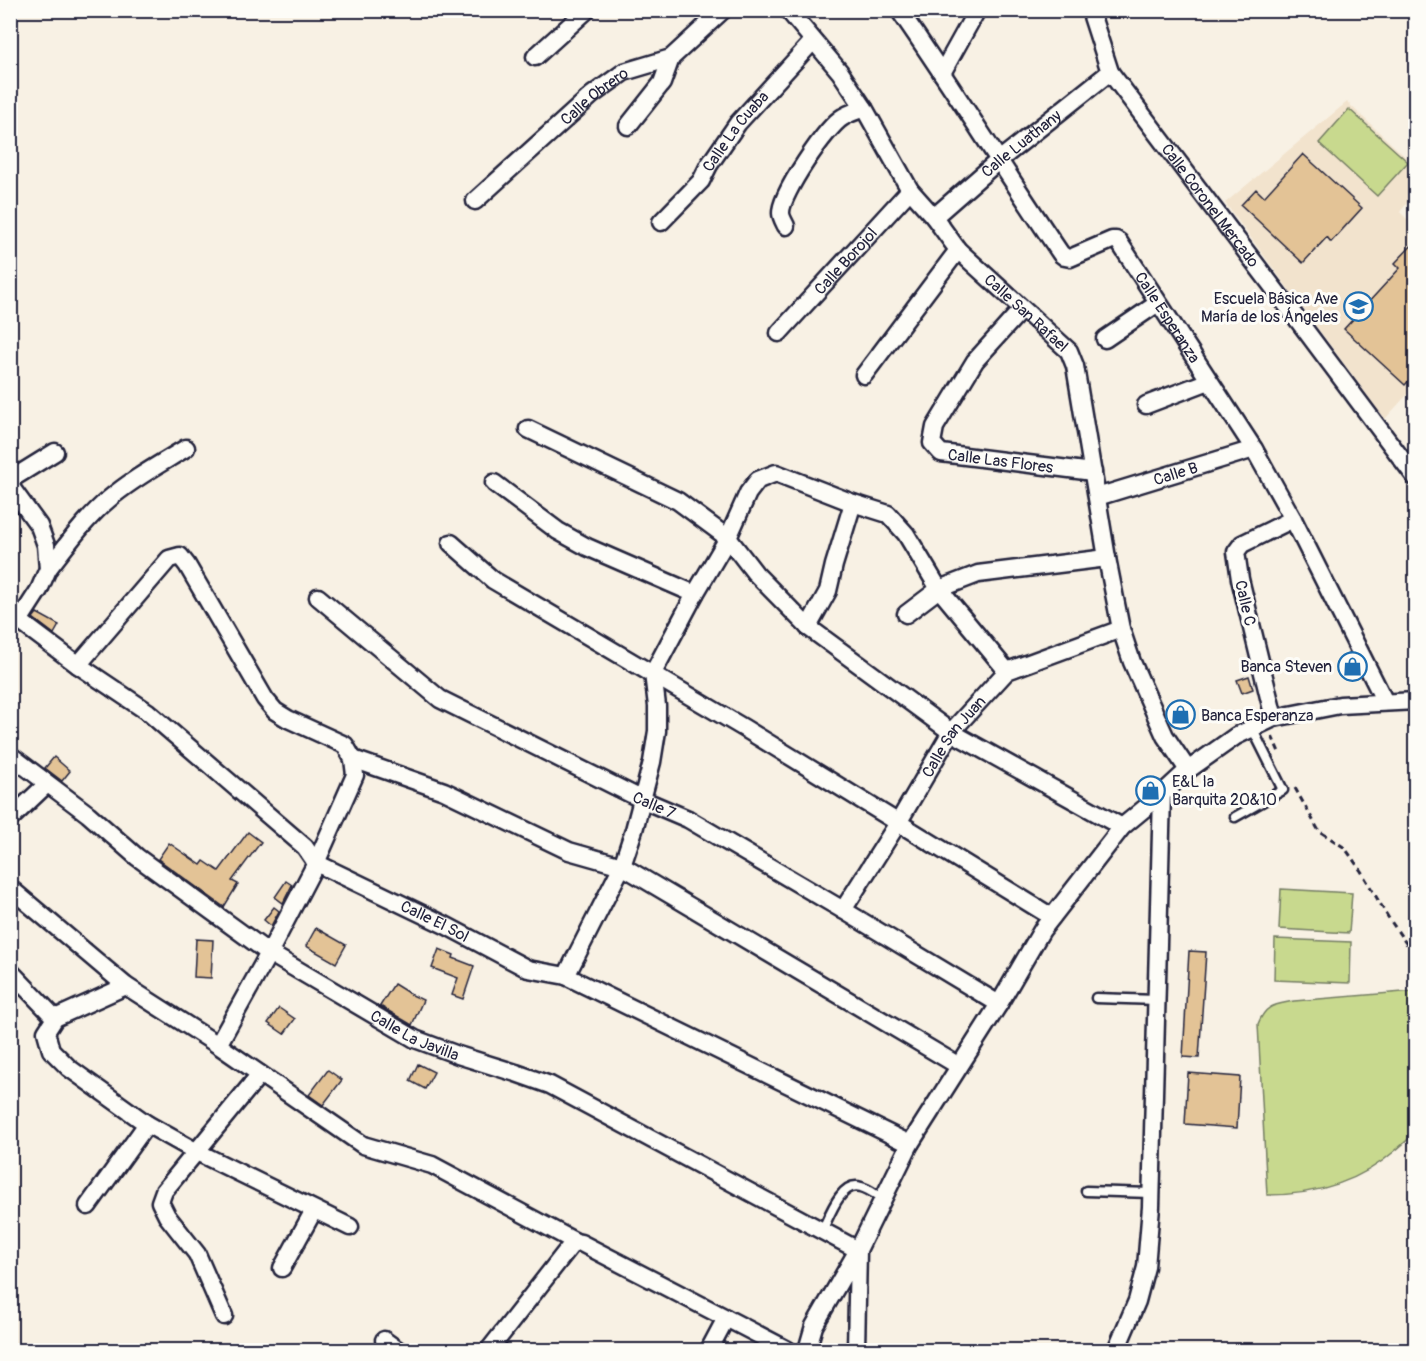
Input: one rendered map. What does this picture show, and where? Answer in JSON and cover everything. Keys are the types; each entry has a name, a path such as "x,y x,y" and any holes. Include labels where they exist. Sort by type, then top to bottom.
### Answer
{"street":[{"path":"535,57 587,10"},
{"name":"Calle Obrero","path":"475,201 592,95 624,72 671,58 723,10"},
{"name":"Calle San Rafael","path":"788,10 840,72 864,108 910,190 934,217 958,250 1069,351 1073,358 1121,629 1132,662 1165,736 1188,770"},
{"name":"Calle Esperanza","path":"898,10 1061,254 1070,258 1112,240 1119,242 1254,449 1293,519 1385,702"},
{"path":"942,73 977,10"},
{"name":"Calle Coronel Mercado","path":"1095,12 1110,72 1416,478"},
{"name":"Calle La Cuaba","path":"661,222 701,181 708,165 738,123 813,41"},
{"path":"628,126 662,82 671,58"},
{"name":"Calle Luathany","path":"934,217 998,161 1110,72"},
{"path":"786,226 781,213 786,194 818,145 829,129 842,117 864,108"},
{"name":"Calle Borojol","path":"779,333 910,190"},
{"path":"864,375 958,250"},
{"path":"1105,339 1158,303"},
{"name":"Calle Las Flores","path":"1022,309 975,361 935,427 932,443 942,453 1093,472"},
{"path":"1146,405 1209,381"},
{"path":"528,429 678,501 728,538 755,573 808,627 951,732 1122,827"},
{"path":"15,618 39,590 48,569 83,525 108,499 136,478 186,448"},
{"name":"Calle B","path":"1097,497 1254,449"},
{"path":"48,569 46,545 39,526 10,486 13,478 56,452"},
{"path":"566,976 622,866 634,830 652,762 657,731 653,673 694,594 728,538 748,493 758,480 776,473 888,514 906,534 939,589 1007,671"},
{"path":"494,483 558,531 587,547 694,594"},
{"path":"808,627 828,591 853,503"},
{"name":"Calle C","path":"1264,722 1236,552 1242,544 1293,519"},
{"path":"451,543 493,580 653,673 1052,917"},
{"path":"78,665 169,559 180,556 265,699 275,711 345,745 353,759 355,775 316,863 218,1045"},
{"path":"906,614 939,589 978,574 1107,558"},
{"name":"Calle 7","path":"318,597 440,699 641,799 688,819 999,1004"},
{"name":"Calle El Sol","path":"15,618 78,665 148,712 305,847 316,863 445,925 528,969 566,976 910,1144"},
{"name":"Calle San Juan","path":"843,910 898,823 951,732 1007,671 1121,629"},
{"path":"807,1350 814,1326 858,1250 910,1144 999,1004 1042,930 1122,827 1188,770 1236,736 1264,722 1340,705 1416,701"},
{"name":"Calle La Javilla","path":"10,755 61,792 137,857 269,953 415,1039 550,1085 858,1250"},
{"path":"353,759 444,791 569,851 622,866 959,1066"},
{"path":"10,819 47,784"},
{"path":"1116,1350 1137,1302 1146,1267 1151,1193 1162,794"},
{"path":"10,888 126,986 218,1045 363,1145 432,1165 576,1242 788,1350"},
{"path":"10,971 55,1018"},
{"path":"126,986 55,1018 46,1032 51,1050 69,1068 147,1124 197,1152 350,1227"},
{"path":"224,1316 197,1254 167,1216 160,1202 164,1191 260,1074"},
{"path":"88,1206 147,1124"},
{"path":"282,1268 314,1210"},
{"path":"489,1350 572,1244 576,1242"},
{"path":"856,1350 858,1250"},
{"path":"709,1350 726,1318"},
{"path":"384,1340 398,1350"}],"lane":[{"path":"1235,817 1283,790 1264,722"},
{"path":"1096,998 1157,999"},
{"path":"822,1231 838,1197 852,1186 860,1186 883,1199"},
{"path":"1086,1191 1151,1193"}],"path":[{"path":"1264,722 1280,753"},
{"path":"1293,785 1319,831 1345,848 1416,958"}],"shaded area":[{"name":"Escuela Básica Ave María de los Ángeles","path":"1347,102 1415,166 1415,193 1400,212 1415,227 1415,386 1385,419 1225,203"}],"green space":[{"path":"1349,109 1408,162 1377,196 1319,143"},
{"path":"1281,889 1352,893 1349,933 1279,929"},
{"path":"1275,939 1351,942 1350,983 1274,980"},
{"path":"1415,991 1416,1130 1414,1133 1382,1161 1352,1178 1319,1189 1267,1195 1258,1024 1261,1017 1272,1006 1281,1003"}],"building":[{"path":"1303,154 1362,208 1331,242 1327,237 1303,263 1241,205 1256,189 1264,197"},
{"path":"1416,241 1416,373 1405,385 1344,329 1400,268 1395,263"},
{"path":"37,613 59,625 54,634 33,618"},
{"path":"1249,676 1253,689 1242,693 1237,680"},
{"path":"54,757 70,771 62,781 45,768"},
{"path":"248,832 261,842 232,881 238,884 224,907 158,859 169,843 201,865 204,861 219,871"},
{"path":"286,881 292,885 283,903 275,897"},
{"path":"274,907 279,911 271,926 264,920"},
{"path":"316,928 346,945 336,963 306,946"},
{"path":"196,939 213,940 211,978 194,977"},
{"path":"439,949 454,955 453,958 474,966 463,999 452,995 458,978 432,968"},
{"path":"1189,951 1206,952 1199,1058 1183,1057"},
{"path":"394,984 423,1000 412,1025 380,1006"},
{"path":"279,1008 295,1019 284,1034 268,1023"},
{"path":"418,1064 434,1072 425,1089 410,1081"},
{"path":"328,1070 342,1080 323,1105 309,1095"},
{"path":"1188,1073 1240,1077 1237,1128 1185,1124"}],"place":[{"name":"Escuela Básica Ave María de los Ángeles","path":"1359,307"},
{"name":"Banca Steven","path":"1353,666"},
{"name":"Banca Esperanza","path":"1180,715"},
{"name":"E&L la Barquita 20&10","path":"1151,790"}]}
